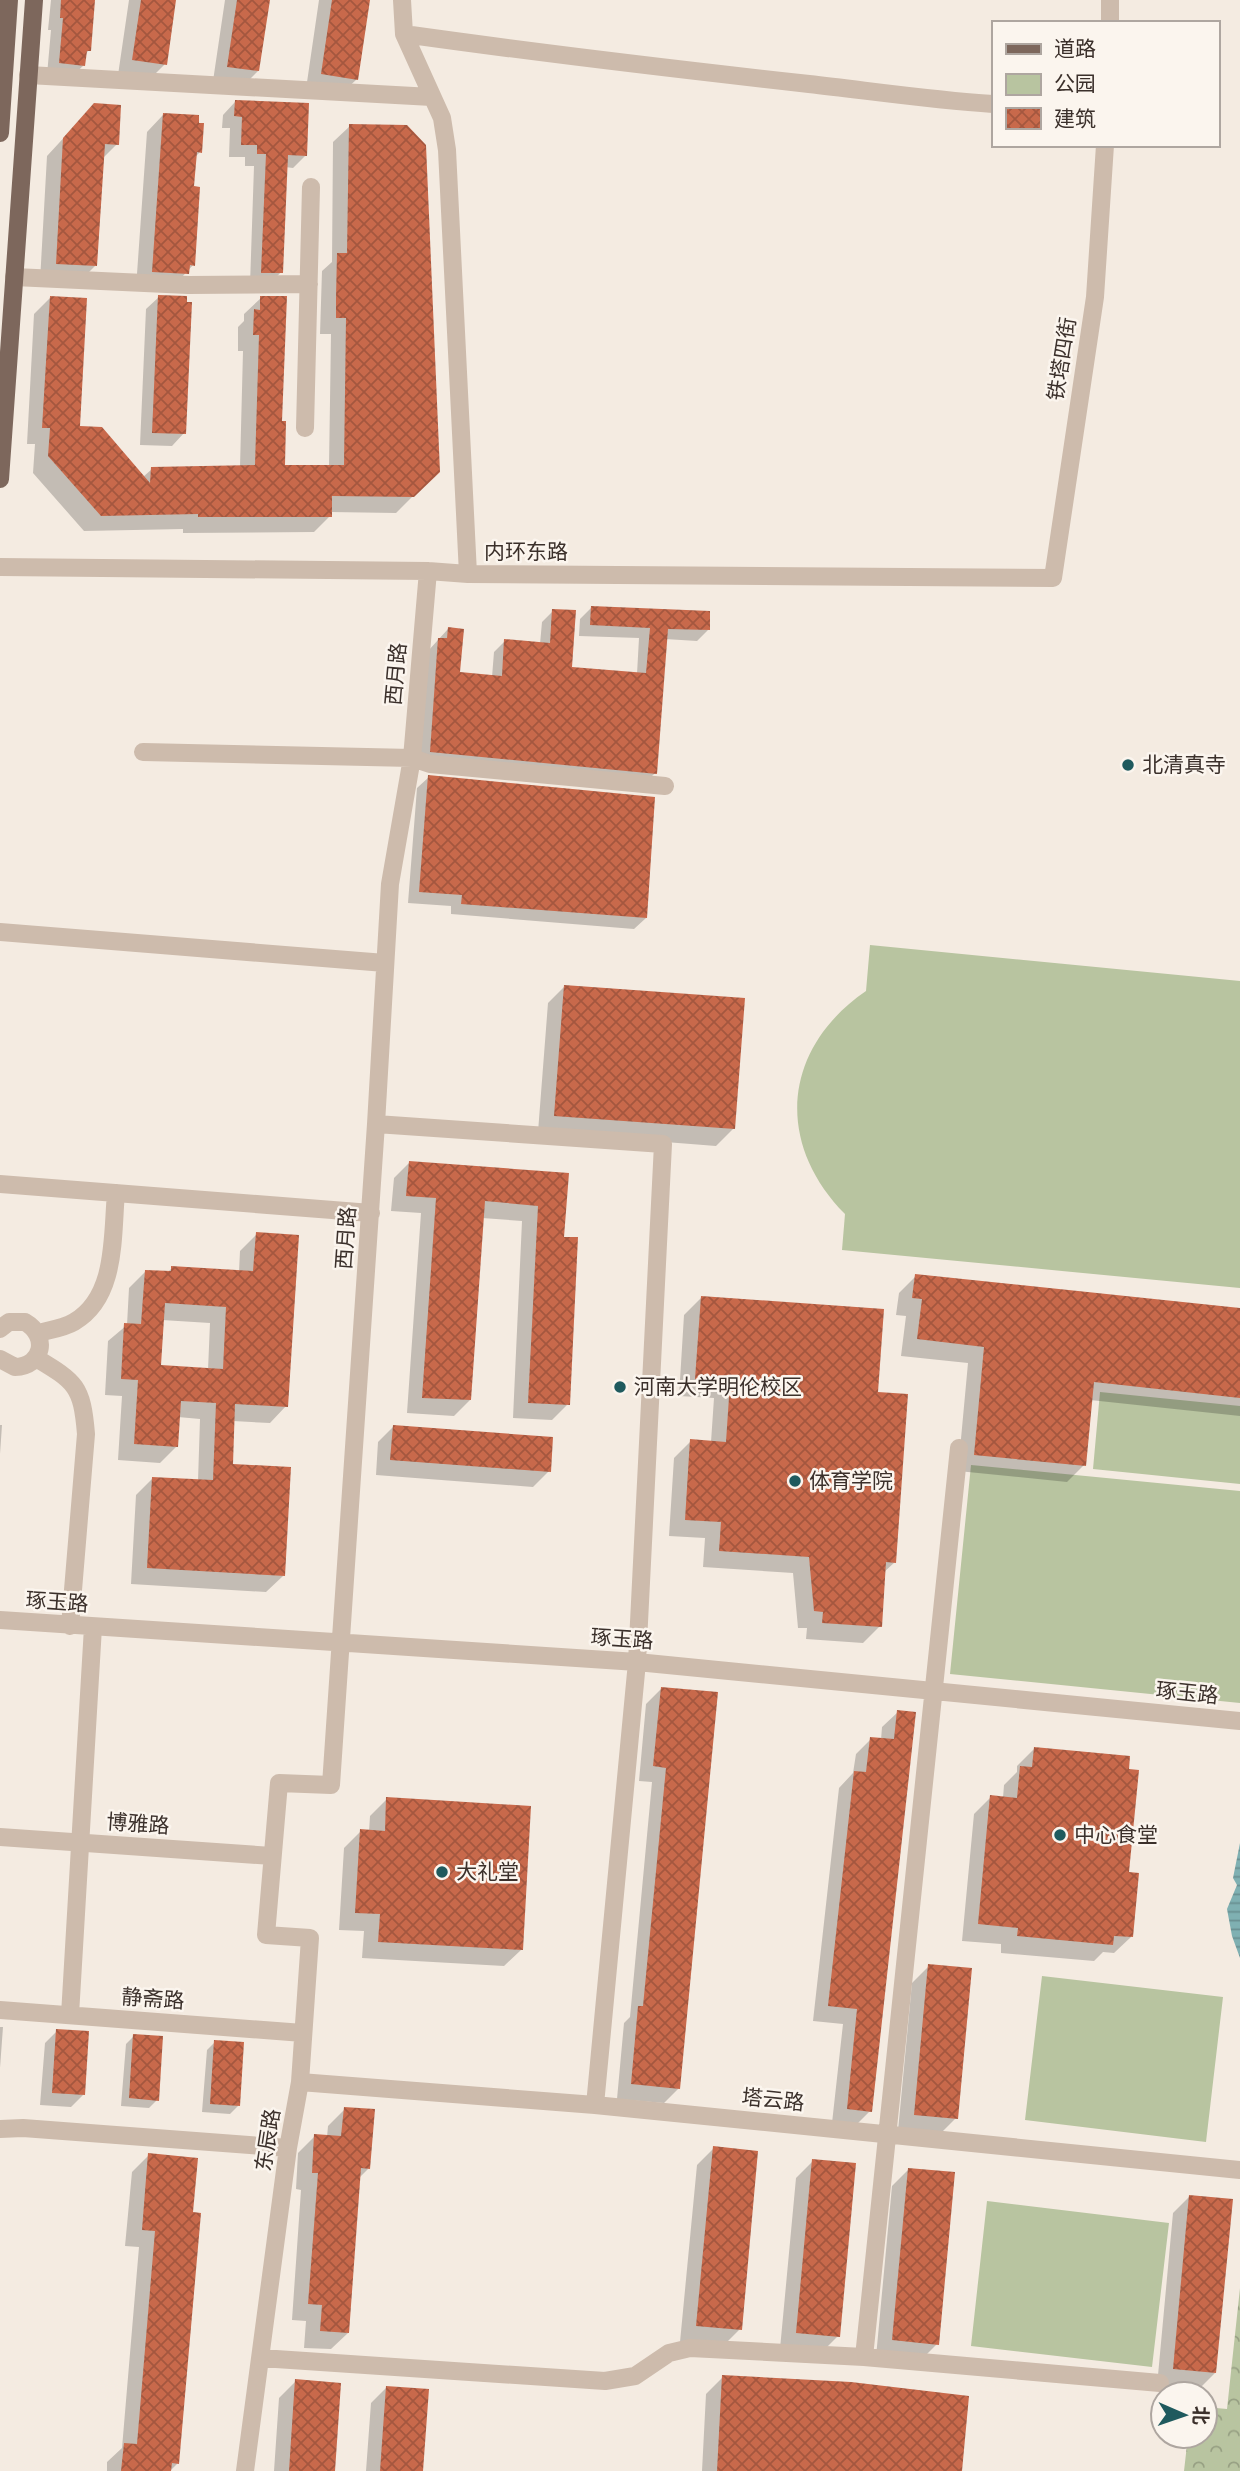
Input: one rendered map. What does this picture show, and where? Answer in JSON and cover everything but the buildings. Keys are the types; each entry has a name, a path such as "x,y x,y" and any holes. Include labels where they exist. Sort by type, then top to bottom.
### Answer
{"main road":[{"path":"0,133 9,0"},
{"path":"0,479 34,0"}],"street":[{"path":"402,0 404,34 442,118 447,150 468,574"},
{"path":"1110,0 1110,21"},
{"path":"404,34 570,58 928,100 992,104"},
{"path":"28,75 432,97"},
{"name":"铁塔四街","path":"1052,578 1095,297 1105,147"},
{"path":"304,428 311,187"},
{"path":"14,277 188,285 309,284"},
{"name":"内环东路","path":"0,567 428,571 468,574 1052,578"},
{"name":"西月路","path":"272,1856 279,1783 331,1785 371,1213 390,884 412,758 428,571"},
{"path":"143,752 412,758 429,764 665,786"},
{"path":"0,932 385,963"},
{"path":"376,1124 663,1144 637,1662 595,2105"},
{"path":"0,1184 371,1213"},
{"path":"38,1334 74,1322 94,1307 104,1287 110,1256 116,1193"},
{"path":"0,1329 9,1322 25,1322 38,1334 40,1351 29,1364 15,1367 0,1359"},
{"path":"36,1358 67,1377 77,1389 84,1405 86,1434 70,1626"},
{"path":"864,2357 959,1448"},
{"name":"琢玉路","path":"0,1620 637,1662 1240,1721"},
{"path":"69,2015 93,1627"},
{"name":"博雅路","path":"0,1838 272,1856"},
{"name":"东辰路","path":"245,2471 288,2148 300,2082 310,1938 265,1935 272,1856"},
{"name":"静斋路","path":"0,2010 303,2033"},
{"name":"塔云路","path":"300,2082 595,2105 1240,2170"},
{"path":"0,2129 23,2128 288,2148"},
{"path":"261,2358 605,2381 635,2376 669,2353 690,2347 864,2357 1149,2382"}],"green space":[{"path":"870,945 1240,981 1240,1288 842,1250 845,1214 822,1186 807,1157 799,1127 798,1097 804,1068 818,1040 838,1014 866,991"},
{"path":"1100,1392 1240,1406 1240,1484 1093,1469"},
{"path":"971,1465 1240,1491 1240,1703 950,1674"},
{"path":"1042,1976 1223,1997 1206,2142 1025,2120"},
{"path":"987,2201 1169,2223 1152,2367 971,2346"},
{"path":"1240,2288 1240,2471 1184,2471 1186,2450 1219,2450 1219,2408 1227,2409"}],"water":[{"path":"1240,1843 1240,1958 1227,1909 1237,1885 1233,1878"}],"place":[{"name":"北清真寺","path":"1128,765"},
{"name":"河南大学明伦校区","path":"620,1387"},
{"name":"体育学院","path":"795,1481"},
{"name":"中心食堂","path":"1060,1835"},
{"name":"大礼堂","path":"442,1872"}]}
